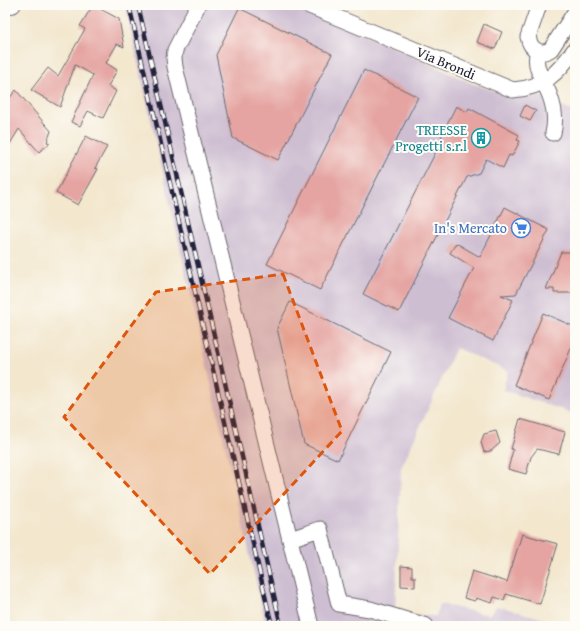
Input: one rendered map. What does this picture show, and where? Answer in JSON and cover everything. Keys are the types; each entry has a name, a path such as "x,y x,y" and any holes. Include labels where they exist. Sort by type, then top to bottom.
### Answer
{"street":[{"path":"5,7 13,5"},
{"path":"198,5 175,50 175,67 311,626"},
{"name":"Via Brondi","path":"307,5 512,90 528,88 544,82 561,68 575,48"},
{"path":"539,5 528,37 531,46 538,51 544,52 550,49 575,12"},
{"path":"538,51 536,65 550,96 554,111 555,123 553,133"},
{"path":"290,539 320,529 339,604 370,609 426,626"}],"highlighted area":[{"path":"283,274 342,431 210,574 64,417 156,292"}],"shaded area":[{"path":"125,5 301,5 471,83 491,90 522,87 575,112 575,414 503,390 508,371 456,348 401,468 395,614 436,616 440,604 489,615 497,606 570,626 266,626"}],"building":[{"path":"93,5 119,19 124,47 117,44 106,63 117,70 108,86 116,91 103,118 88,111 80,126 71,122 93,75 75,65 60,107 31,90 48,68 58,76 85,29 80,26"},
{"path":"239,8 332,54 278,160 233,138 216,55"},
{"path":"484,24 502,32 495,49 477,42"},
{"path":"364,70 418,97 320,290 267,264"},
{"path":"16,90 51,131 47,142 50,143 39,152 19,129 5,152 5,104"},
{"path":"525,105 536,111 530,121 520,116"},
{"path":"456,106 467,112 469,108 519,135 517,140 520,141 512,156 509,155 503,168 486,159 479,173 467,177 399,312 363,294 443,138 441,136"},
{"path":"86,136 107,147 95,168 98,169 78,205 56,193"},
{"path":"505,207 549,230 516,294 501,295 513,300 493,341 448,318 474,268 450,253 456,243 480,257"},
{"path":"561,252 575,252 575,293 554,293 554,289 546,289"},
{"path":"290,302 391,352 338,460 304,444 277,328"},
{"path":"543,313 575,327 575,339 549,400 514,385"},
{"path":"520,419 565,432 559,454 537,449 531,457 526,474 508,469 513,450 511,449"},
{"path":"496,431 500,443 491,451 484,452 481,442 484,434"},
{"path":"522,534 558,544 540,604 506,594 504,600 494,597 492,603 476,598 475,601 464,598 472,571 507,582"},
{"path":"401,566 412,567 412,577 415,577 415,587 401,586"}],"railway":[{"path":"129,5 272,626"},
{"path":"138,5 281,626"}],"place":[{"name":"TREESSE Progetti s.r.l","path":"481,138"},
{"name":"In's Mercato","path":"521,228"}]}
